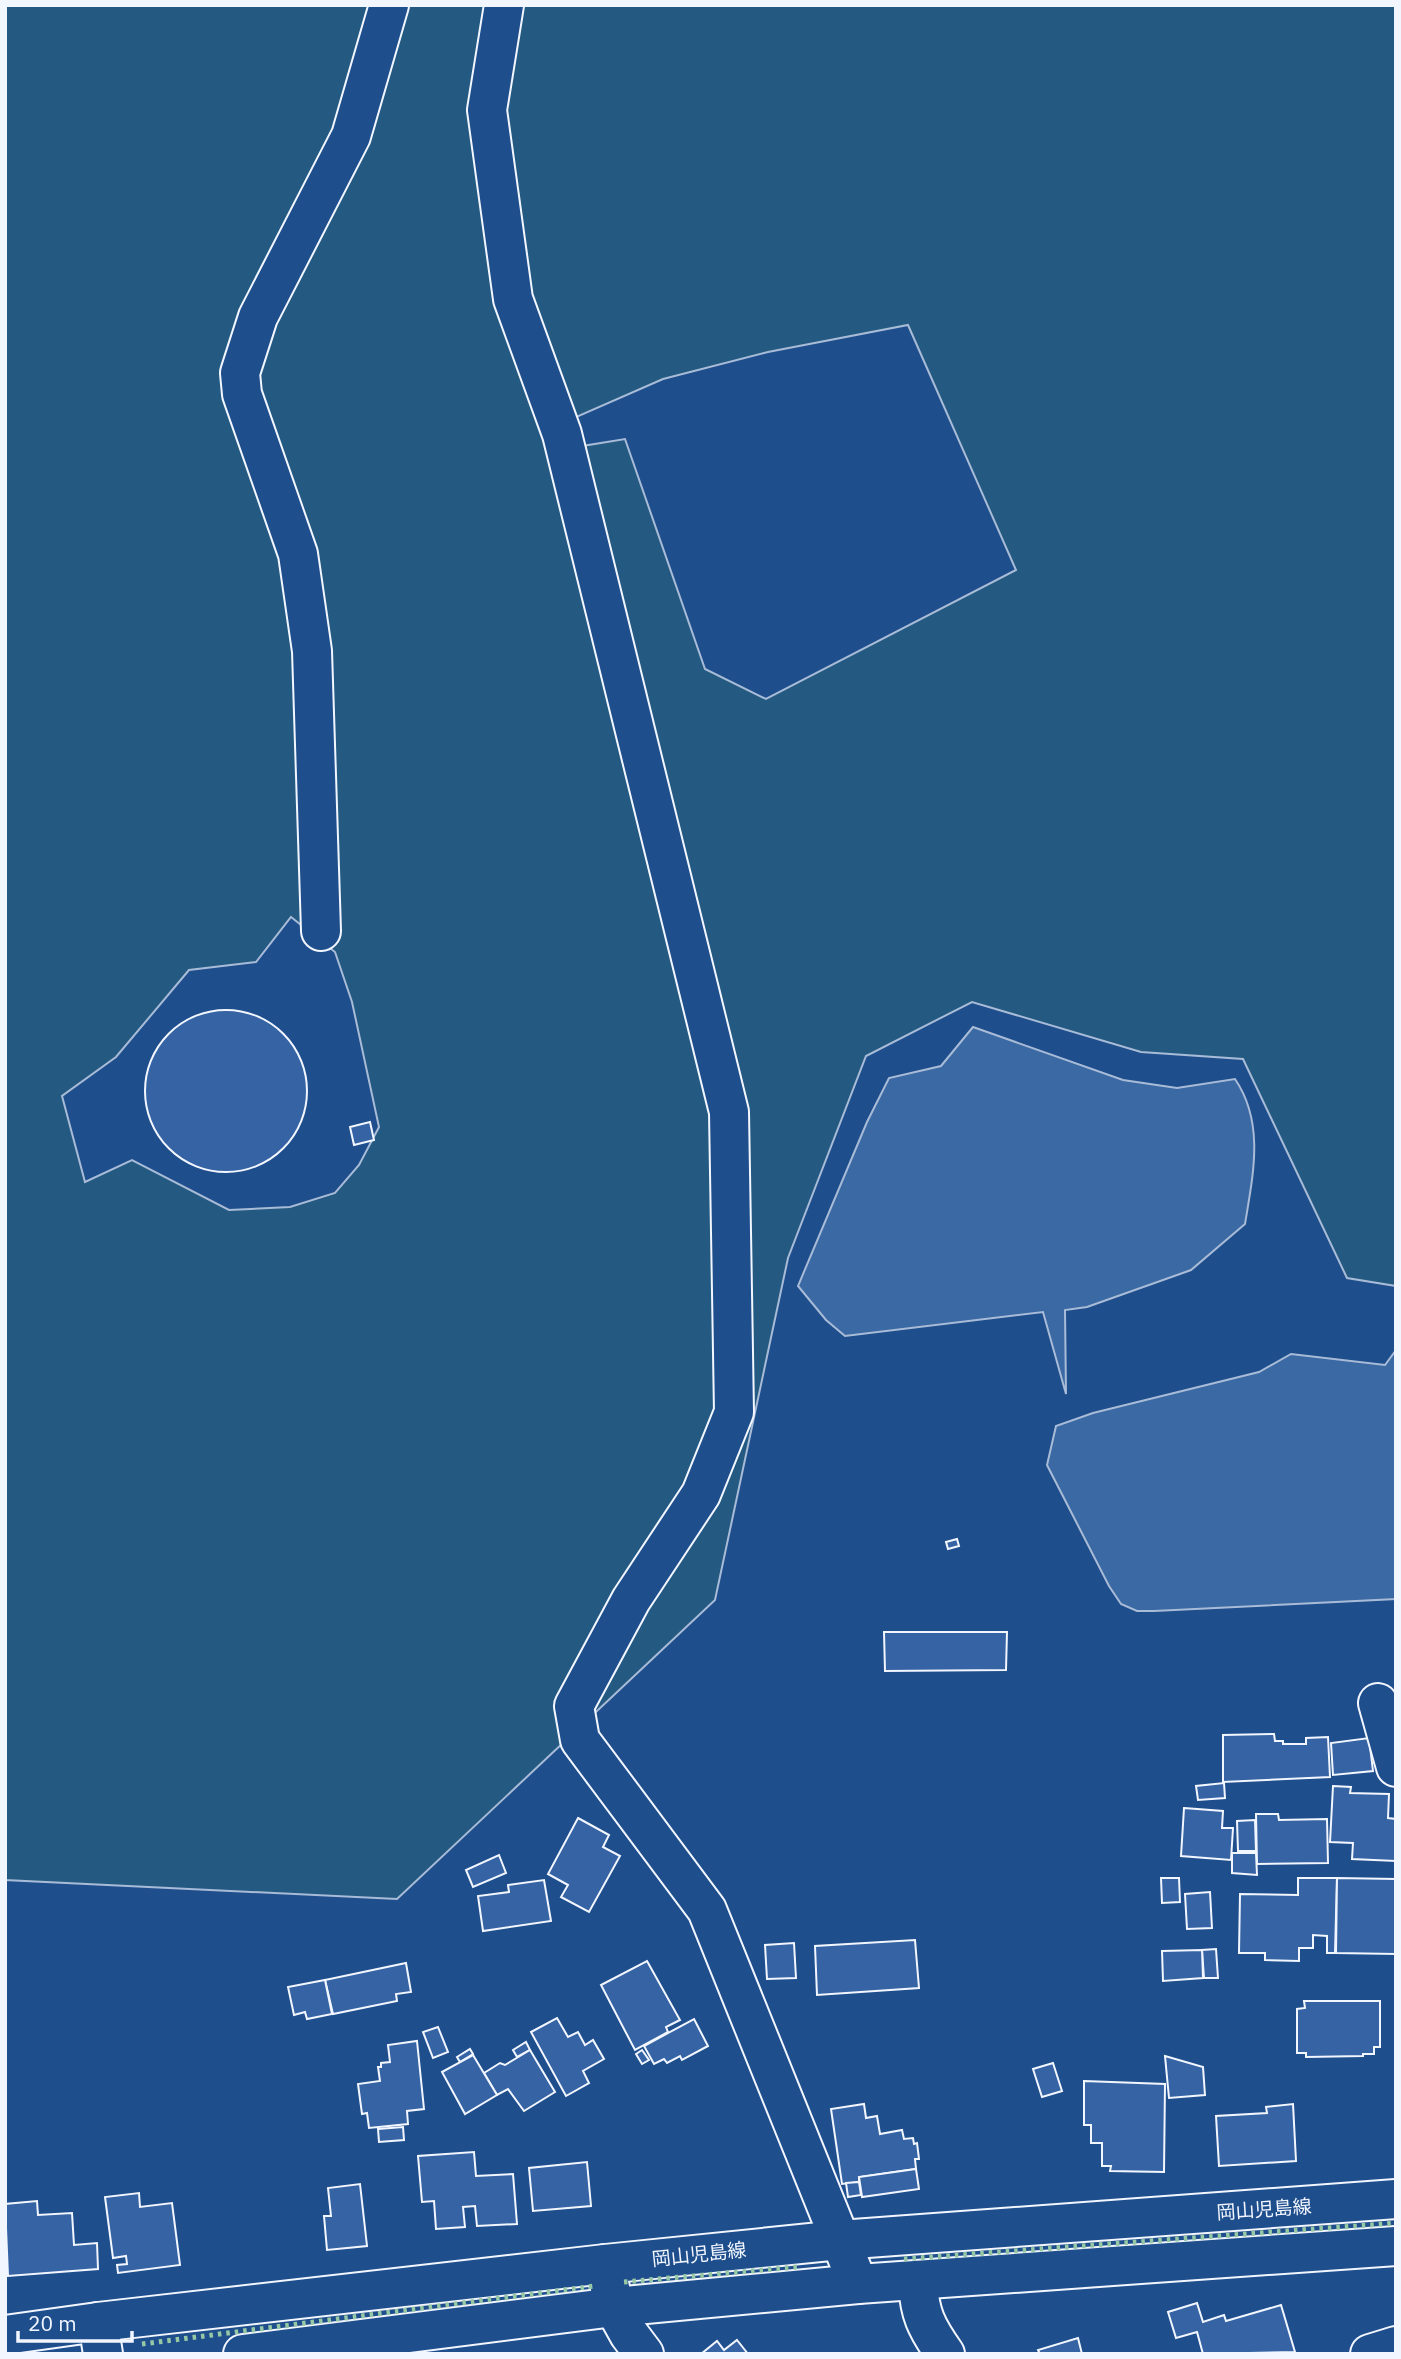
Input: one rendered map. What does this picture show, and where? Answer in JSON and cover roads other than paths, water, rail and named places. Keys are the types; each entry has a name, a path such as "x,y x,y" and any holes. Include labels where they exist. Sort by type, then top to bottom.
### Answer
{"street":[{"path":"321,931 312,650 298,554 242,394 240,373 258,317 351,136 389,5"},
{"path":"504,5 487,110 513,299 562,434 729,1112 734,1412 701,1494 631,1600 574,1706 580,1740 707,1910 858,2284"},
{"path":"1378,1703 1396,1767"},
{"name":"岡山児島線","path":"5,2335 101,2338 605,2264 840,2240 1396,2199"},
{"path":"243,2354 614,2307 858,2284 1396,2246"},
{"path":"605,2264 614,2307 644,2354"},
{"path":"918,2281 919,2307 932,2335 945,2354"},
{"path":"1370,2354 1396,2346"}]}
